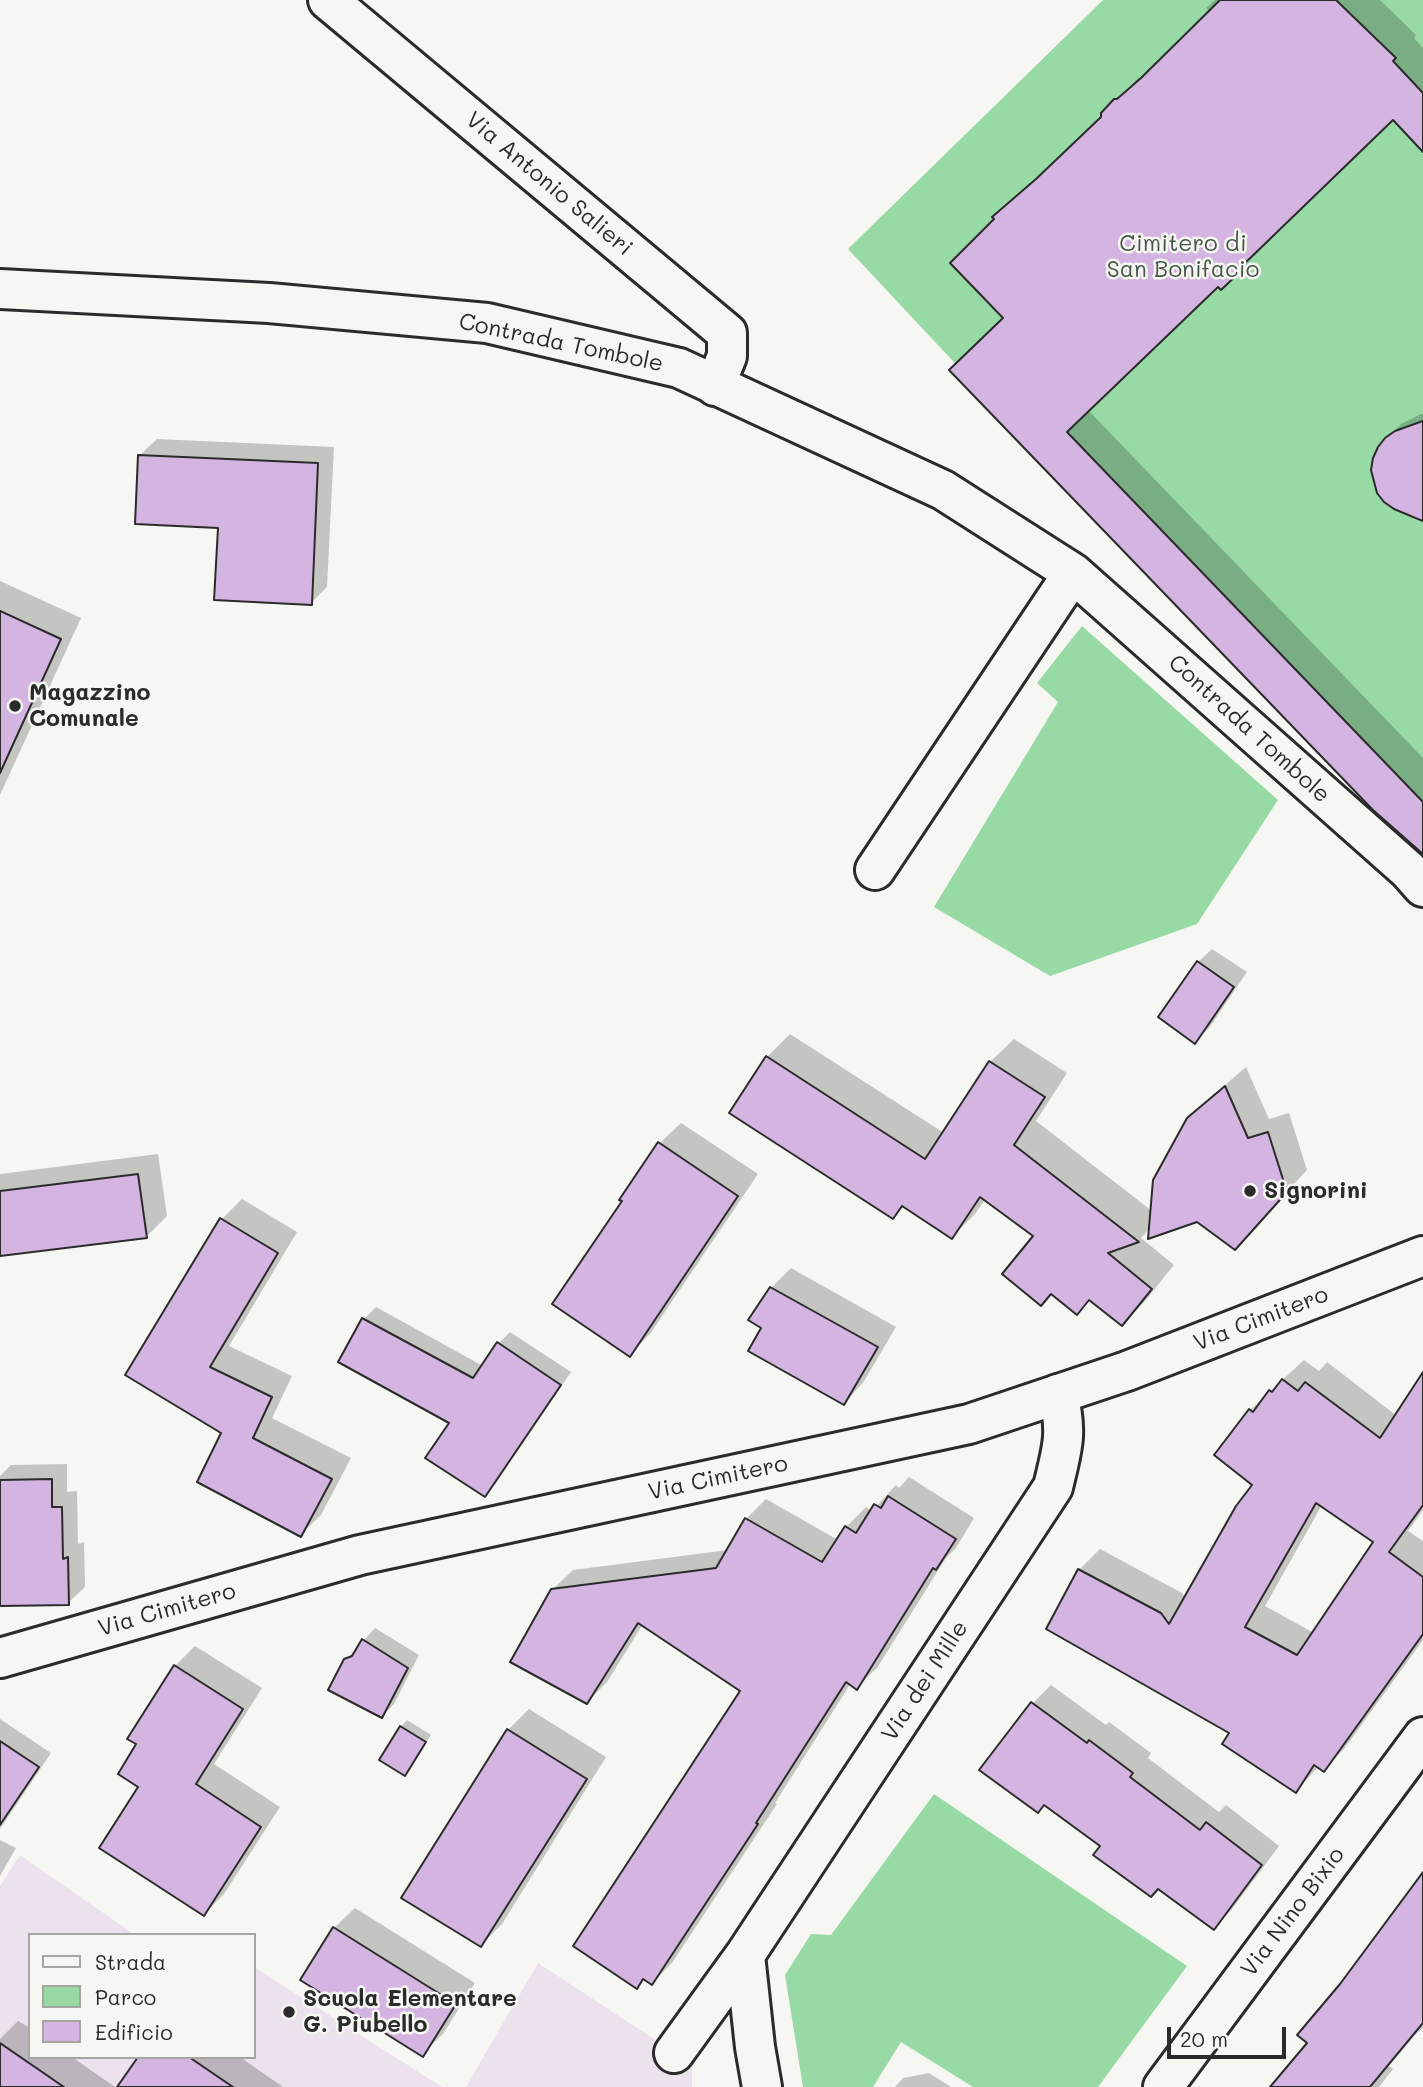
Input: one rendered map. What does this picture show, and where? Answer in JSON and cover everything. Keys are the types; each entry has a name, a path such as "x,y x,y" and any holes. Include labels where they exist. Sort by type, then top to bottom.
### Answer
{"street":[{"name":"Via Antonio Salieri","path":"328,0 727,333 727,356 715,386"},
{"name":"Contrada Tombole","path":"0,289 269,303 487,323 679,368 943,490 1073,573 1408,870 1423,887"},
{"path":"875,870 1073,573"},
{"name":"Via Cimitero","path":"0,1658 360,1555 969,1424 1127,1371 1423,1256"},
{"name":"Via dei Mille","path":"674,2053 745,1955 1053,1487 1064,1441 1063,1416 1058,1394"},
{"name":"Via Nino Bixio","path":"1163,2087 1423,1737"},
{"path":"745,1955 762,2087"}],"shaded area":[{"name":"Scuola Elementare G. Piubello","path":"20,1855 132,1933 28,1933 28,2059 256,2059 256,1968 442,2087 0,2087 0,1886"},
{"name":"Scuola Elementare G. Piubello","path":"538,1963 692,2064 692,2087 466,2087"}],"green space":[{"name":"Cimitero di San Bonifacio","path":"1103,0 1423,0 1423,863 848,249"},
{"path":"1082,626 1278,800 1197,924 1050,976 934,907 1058,702 1037,683"},
{"path":"934,1794 1187,1966 1098,2087 973,2087 901,2042 873,2087 803,2087 785,1975 811,1934 831,1935"}],"building":[{"path":"1220,0 1336,0 1396,58 1393,61 1423,93 1423,152 1393,120 1243,265 1245,267 1221,290 1218,287 1067,432 1423,802 1423,854 1373,810 949,370 1003,318 950,263 994,219 992,217 1036,179 1101,117 1101,113 1114,99 1141,78"},
{"path":"1423,421 1423,521 1384,502 1377,493 1371,470 1373,458 1385,438 1395,431"},
{"path":"138,455 318,463 312,605 214,600 218,528 135,524"},
{"name":"Magazzino Comunale","path":"0,611 61,639 0,773"},
{"path":"1197,961 1234,987 1195,1044 1158,1017"},
{"path":"766,1056 925,1159 989,1061 1045,1097 1014,1145 1139,1242 1108,1253 1152,1289 1122,1326 1089,1300 1077,1315 1051,1294 1041,1306 1002,1274 1033,1236 980,1197 952,1239 902,1206 893,1219 729,1113"},
{"path":"1225,1086 1248,1138 1268,1132 1287,1192 1235,1250 1197,1222 1148,1239 1153,1180 1187,1118"},
{"path":"658,1142 738,1196 630,1357 552,1304 622,1201 619,1200"},
{"path":"138,1174 147,1238 0,1256 0,1191"},
{"path":"220,1218 278,1253 210,1367 272,1397 253,1438 332,1479 301,1537 197,1482 221,1433 125,1375"},
{"path":"770,1287 878,1347 844,1405 748,1351 761,1328 748,1320"},
{"path":"362,1318 473,1378 497,1342 561,1385 485,1497 425,1458 449,1423 338,1362"},
{"path":"1423,1372 1423,1505 1389,1552 1423,1577 1423,1634 1324,1772 1314,1765 1296,1793 1222,1744 1229,1733 1046,1629 1078,1569 1161,1613 1169,1624 1236,1506 1252,1485 1214,1455 1249,1409 1253,1412 1269,1390 1272,1392 1282,1379 1298,1391 1305,1382 1380,1438","holes":["1316,1503 1373,1542 1297,1655 1245,1627"]},
{"path":"52,1479 52,1507 62,1507 63,1559 68,1557 69,1605 0,1606 0,1480"},
{"path":"888,1496 956,1539 936,1570 933,1568 857,1690 846,1682 756,1823 758,1824 652,1985 643,1979 637,1989 573,1946 740,1691 638,1623 587,1704 510,1662 551,1589 716,1568 745,1518 822,1562 845,1526 856,1533 874,1504 881,1508"},
{"path":"362,1639 408,1668 382,1718 328,1690 344,1659 352,1656"},
{"path":"174,1665 243,1709 196,1784 261,1827 204,1916 99,1848 138,1787 118,1774 136,1744 127,1739"},
{"path":"1031,1702 1133,1773 1130,1777 1200,1830 1206,1822 1262,1865 1214,1930 1158,1889 1151,1897 1093,1855 1100,1846 1044,1805 1038,1813 979,1770"},
{"path":"400,1726 426,1742 405,1776 379,1760"},
{"path":"507,1729 587,1779 481,1947 401,1898"},
{"path":"0,1741 39,1767 0,1825"},
{"path":"1423,1872 1423,2023 1370,2087 1270,2087 1307,2043 1297,2035 1340,1984"},
{"path":"333,1927 456,2004 423,2057 300,1980"},
{"path":"0,2043 64,2087 0,2087"},
{"path":"137,2059 192,2059 233,2087 117,2087"}],"place":[{"name":"Magazzino Comunale","path":"15,706"},
{"name":"Signorini","path":"1250,1191"},
{"name":"Scuola Elementare G. Piubello","path":"289,2012"}]}
